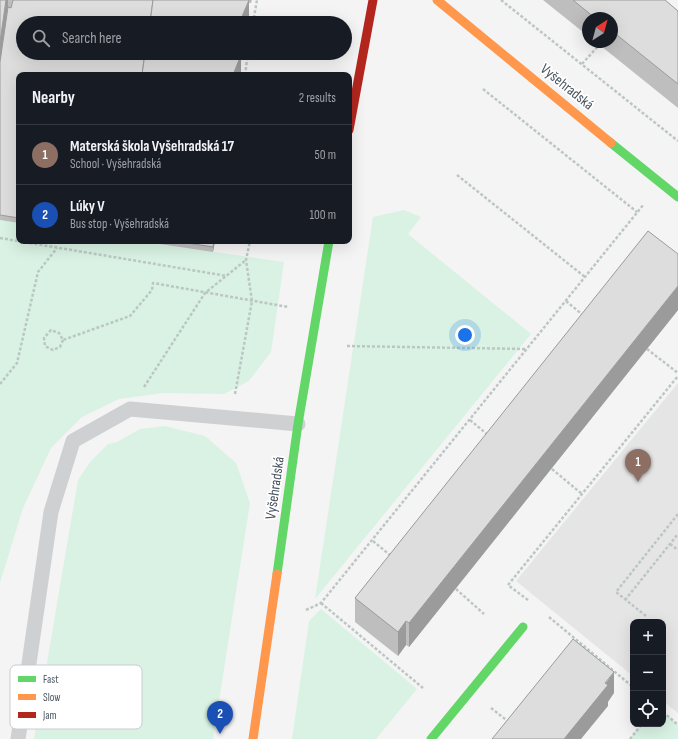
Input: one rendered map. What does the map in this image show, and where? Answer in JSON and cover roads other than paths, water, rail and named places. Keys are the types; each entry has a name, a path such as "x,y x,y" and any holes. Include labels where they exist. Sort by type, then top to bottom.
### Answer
{"street":[{"path":"352,114 373,0"},
{"name":"Vyšehradská","path":"437,0 678,197"},
{"name":"Vyšehradská","path":"253,739 298,424 328,244"},
{"path":"431,739 523,627"}],"lane":[{"path":"29,665 51,512 73,441 130,409 298,424"},
{"path":"18,739 19,729"}],"place":[{"name":"Materská škola Vyšehradská 17","path":"638,482"},
{"name":"Lúky V","path":"220,734"}]}
